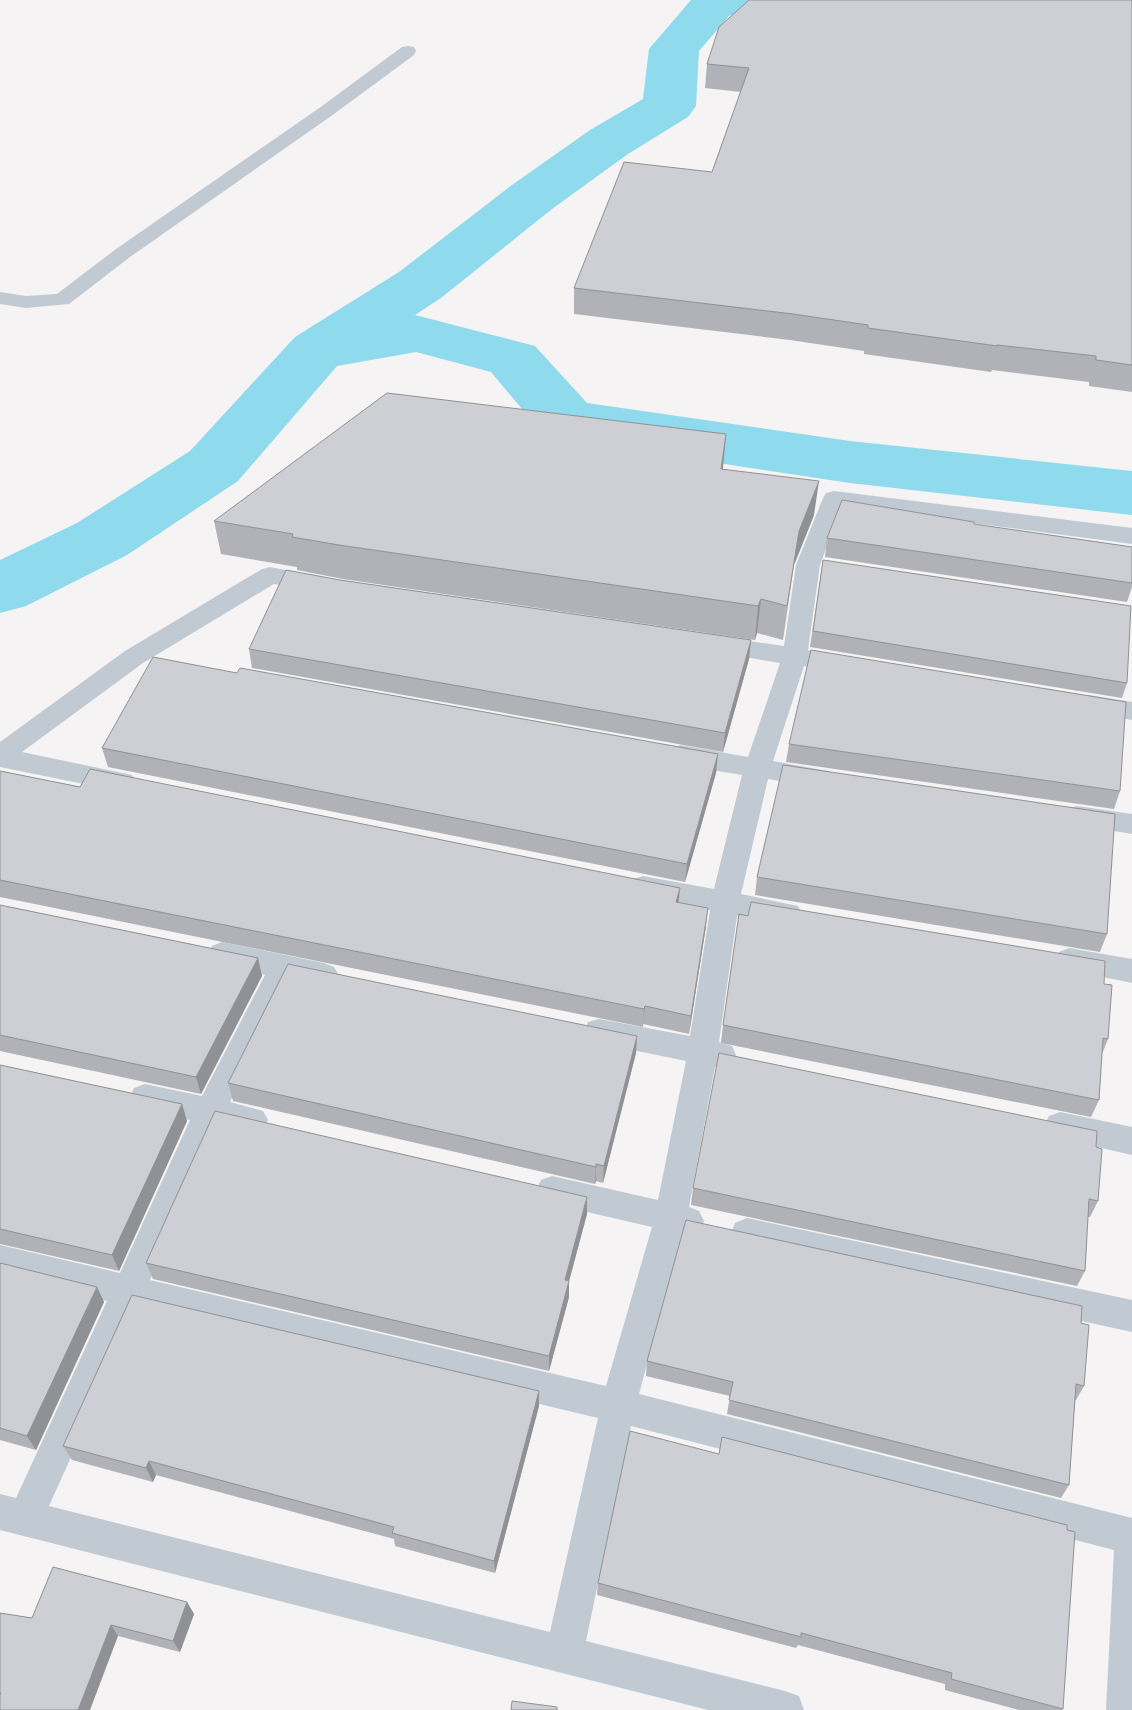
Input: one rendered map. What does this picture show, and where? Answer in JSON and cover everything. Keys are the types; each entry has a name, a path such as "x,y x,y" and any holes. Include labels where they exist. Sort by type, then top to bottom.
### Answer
{"street":[{"path":"0,298 26,302 62,300 122,253 328,110 408,51"},
{"path":"564,1653 618,1406 671,1217 703,1052 725,903 757,769 795,656 834,498 1132,536"},
{"path":"0,756 134,657 270,575 343,589"},
{"path":"687,640 834,662"},
{"path":"134,657 172,664"},
{"path":"1065,700 1132,711"},
{"path":"660,751 757,769 846,782"},
{"path":"0,756 147,787"},
{"path":"1053,812 1132,824"},
{"path":"618,882 812,918"},
{"path":"196,948 352,980"},
{"path":"1045,956 1132,971"},
{"path":"284,966 210,1111 128,1291 12,1516 785,1710"},
{"path":"576,1026 752,1062"},
{"path":"114,1090 277,1126"},
{"path":"1034,1120 1132,1141"},
{"path":"527,1184 671,1217 1132,1316"},
{"path":"0,1260 618,1406 1132,1536"},
{"path":"1125,1710 1132,1550"}],"building":[{"path":"749,0 1132,0 1132,365 1096,360 1096,356 997,346 868,328 868,325 793,314 574,288 624,162 712,172 749,68 707,64 719,27"},
{"path":"387,393 726,434 721,469 819,481 799,531 787,606 761,599 758,606 339,545 292,537 293,534 214,521"},
{"path":"842,500 974,522 974,524 1132,547 1132,583 827,538"},
{"path":"823,560 1131,606 1127,683 813,631"},
{"path":"286,570 340,580 751,640 725,733 249,649"},
{"path":"811,650 1126,702 1120,791 789,744"},
{"path":"153,657 237,673 240,668 718,754 687,864 102,748"},
{"path":"783,765 1115,814 1107,934 757,877"},
{"path":"90,769 680,888 676,902 708,908 691,1016 645,1006 644,1009 0,880 0,771 80,787"},
{"path":"751,902 1105,961 1104,984 1112,985 1108,1039 1103,1038 1099,1100 723,1025 739,914 748,916"},
{"path":"0,905 258,958 196,1077 0,1035"},
{"path":"288,964 637,1036 604,1166 596,1164 596,1167 228,1083"},
{"path":"719,1053 1097,1131 1096,1147 1102,1149 1098,1201 1089,1199 1085,1271 693,1188"},
{"path":"0,1065 182,1104 112,1255 0,1229"},
{"path":"215,1111 587,1197 565,1280 569,1281 549,1356 146,1263"},
{"path":"686,1220 1082,1306 1081,1323 1089,1325 1084,1386 1076,1384 1069,1485 729,1400 733,1382 647,1361"},
{"path":"0,1263 97,1287 27,1436 0,1428"},
{"path":"132,1295 539,1391 494,1561 392,1533 394,1527 149,1461 146,1468 63,1446"},
{"path":"630,1431 719,1454 722,1437 1067,1525 1067,1530 1075,1532 1063,1709 951,1679 952,1673 801,1633 801,1637 598,1583"},
{"path":"53,1567 187,1602 173,1641 111,1625 78,1710 0,1710 0,1613 32,1618"},
{"path":"512,1701 557,1707 557,1710 511,1710"}],"waterway":[{"path":"0,589 102,539 214,466 317,350 420,285 532,197 609,142 669,106 674,49 712,6 727,0"},
{"path":"330,348 417,333 513,359 566,420 850,462 1132,493"}]}
